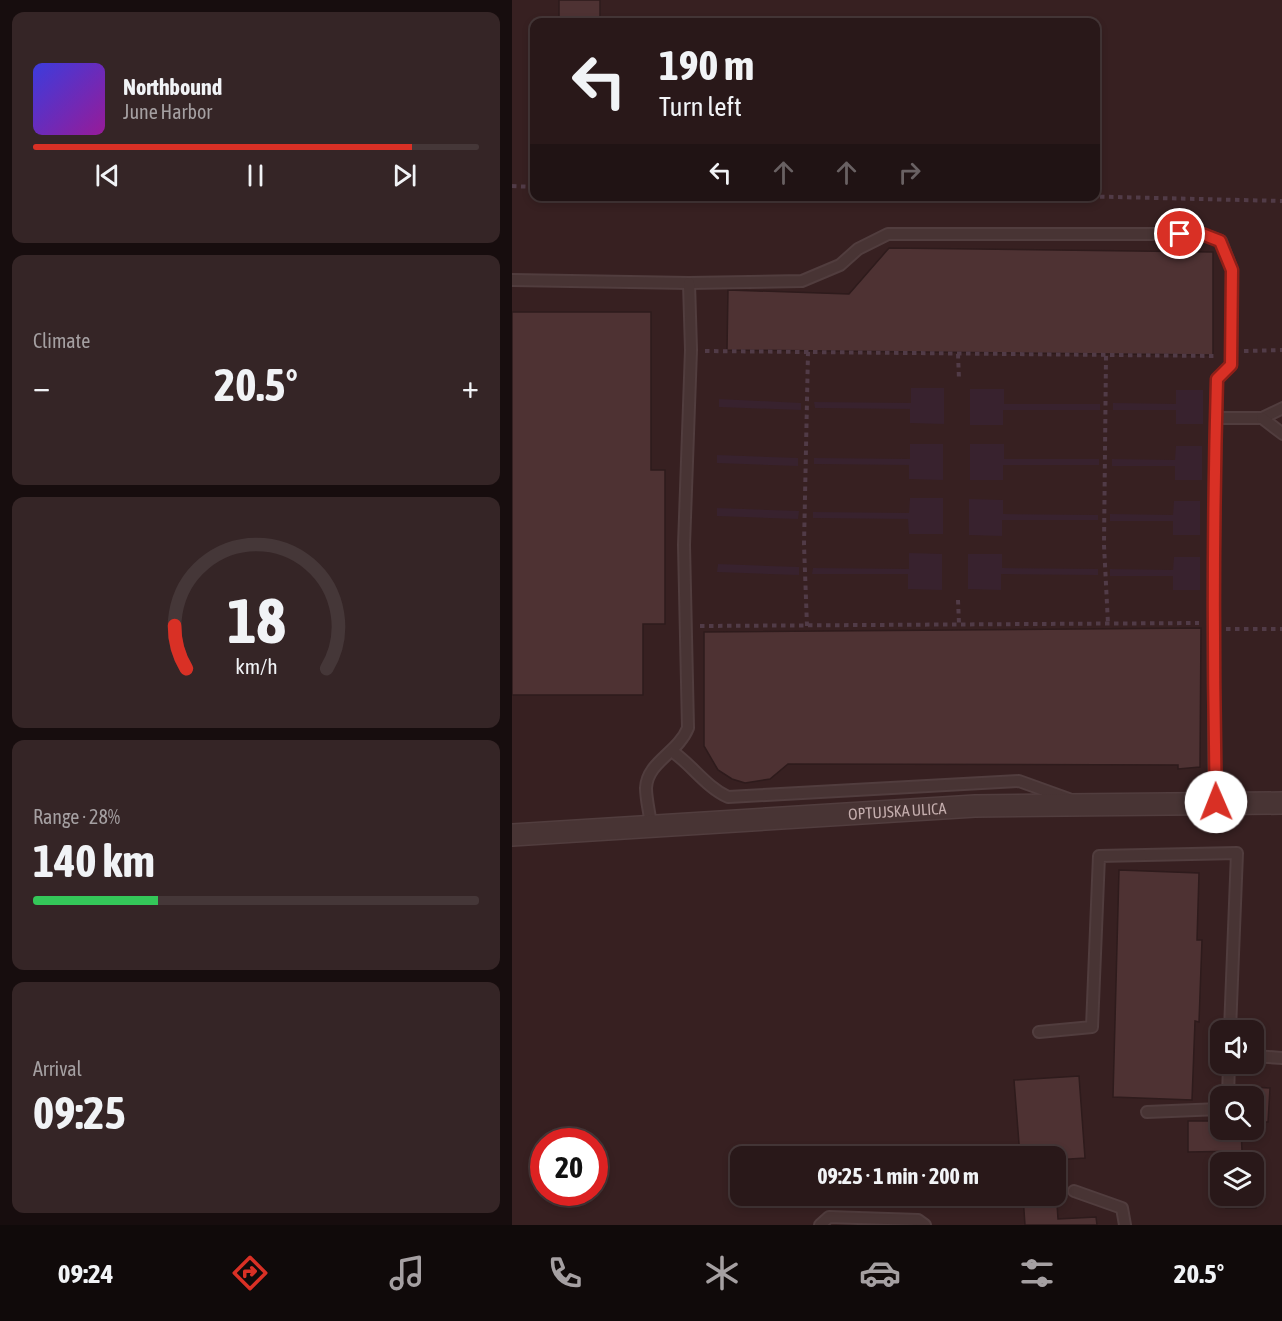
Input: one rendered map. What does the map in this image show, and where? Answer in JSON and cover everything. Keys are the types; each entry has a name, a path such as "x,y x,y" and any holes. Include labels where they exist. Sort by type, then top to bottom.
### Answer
{"street":[{"name":"OPTUJSKA ULICA","path":"512,835 975,806 1283,803"}],"lane":[{"path":"512,280 689,283 802,281 840,265 858,249 888,234 1202,234 1220,241 1232,270 1231,365 1217,379 1212,629 1216,802"},
{"path":"651,826 646,788 651,771 673,752 684,739 688,728 684,545 691,350 689,283"},
{"path":"1216,418 1262,418 1283,408"},
{"path":"1262,418 1283,434"},
{"path":"673,752 689,763 715,791 728,797 1019,781 1085,804"},
{"path":"1039,1032 1092,1027 1099,856 1237,853 1230,1020"},
{"path":"1264,1057 1283,1058"},
{"path":"1147,1112 1210,1109"},
{"path":"1074,1191 1122,1208 1125,1225"},
{"path":"820,1225 829,1217 918,1220 925,1225"}],"path":[{"path":"512,186 530,187"},
{"path":"1100,197 1283,201"},
{"path":"691,350 1213,358 1231,352 1283,350"},
{"path":"807,626 804,545 808,352"},
{"path":"958,354 959,379"},
{"path":"1106,356 1104,545 1108,624"},
{"path":"958,600 959,624"},
{"path":"686,626 1202,623 1212,629 1282,629"}],"shaded area":[{"path":"911,388 944,388 944,424 910,423 910,409 815,408 814,402 911,403"},
{"path":"970,389 1004,389 1004,404 1100,404 1100,410 1003,410 1003,425 970,425"},
{"path":"1176,390 1203,390 1203,424 1176,424 1176,410 1113,410 1113,403 1176,404"},
{"path":"719,399 801,403 801,410 719,407"},
{"path":"910,444 943,444 943,480 909,479 909,465 814,464 814,458 910,459"},
{"path":"970,444 1004,444 1004,459 1099,459 1099,465 1003,465 1003,480 970,480"},
{"path":"1176,446 1202,446 1202,480 1175,480 1175,466 1112,466 1112,459 1175,460"},
{"path":"717,455 798,458 798,466 717,463"},
{"path":"910,498 943,498 943,534 909,534 908,519 813,518 813,512 909,513"},
{"path":"969,499 1003,500 1003,514 1098,515 1098,520 1002,520 1002,536 969,535"},
{"path":"1174,501 1200,501 1200,535 1173,535 1173,521 1110,521 1110,514 1173,515"},
{"path":"717,508 799,511 798,519 717,516"},
{"path":"909,553 942,554 942,590 908,589 908,574 812,574 813,568 909,569"},
{"path":"968,554 1002,554 1002,568 1098,569 1098,575 1001,574 1001,590 968,589"},
{"path":"1174,557 1200,557 1200,590 1173,590 1173,576 1110,576 1110,569 1173,570"},
{"path":"718,564 799,567 799,575 717,572"}],"building":[{"path":"559,0 600,0 600,18 559,18"},
{"path":"889,248 1213,252 1213,355 727,350 728,290 849,294"},
{"path":"512,312 651,312 651,470 665,470 665,624 643,624 643,695 512,695"},
{"path":"1201,628 1200,767 1178,769 1178,765 788,764 770,779 745,783 732,779 718,770 704,746 704,632"},
{"path":"1119,870 1199,873 1197,940 1202,940 1199,1022 1195,1021 1192,1100 1113,1097"},
{"path":"1079,1076 1085,1158 1066,1159 1066,1146 1019,1146 1014,1080"},
{"path":"1264,1088 1270,1088 1268,1122 1264,1122"},
{"path":"1188,1121 1210,1121 1210,1140 1241,1140 1242,1151 1188,1152"},
{"path":"1024,1206 1057,1206 1058,1219 1096,1217 1097,1225 1025,1225"},
{"path":"1226,1206 1256,1206 1256,1208 1226,1208"}],"route":[{"path":"1180,234 1202,234 1220,241 1232,270 1231,365 1217,379 1214,432 1212,629 1216,802"}]}
